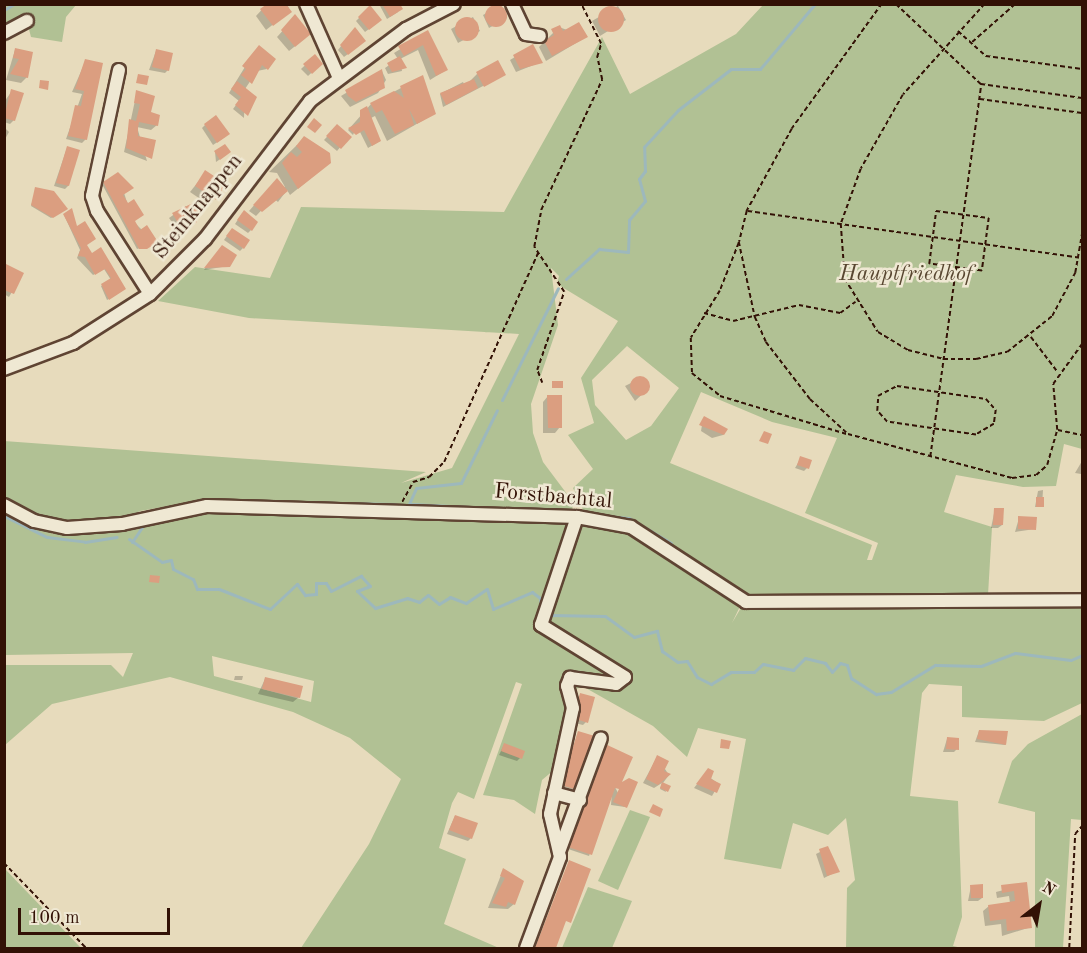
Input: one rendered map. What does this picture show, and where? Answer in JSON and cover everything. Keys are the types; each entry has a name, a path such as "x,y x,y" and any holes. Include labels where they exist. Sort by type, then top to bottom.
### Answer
{"street":[{"path":"306,4 338,76"},
{"name":"Steinknappen","path":"4,369 73,343 150,294 205,239 280,136 338,76 406,29 454,4"},
{"path":"512,4 526,34 540,36"},
{"path":"4,33 27,21"},
{"path":"119,70 93,196 97,211 150,294"},
{"name":"Forstbachtal","path":"4,505 34,520 67,528 122,524 207,506 400,508 577,517 631,527 746,602 1083,600"},
{"path":"559,852 550,813 573,708 570,678 616,684 625,677 541,625 577,517"},
{"path":"526,948 601,738"},
{"path":"554,793 580,800"}],"path":[{"path":"400,508 413,482 429,477 444,462 538,253 540,210 602,80 597,57 602,44 581,4"},
{"path":"882,4 792,129 747,211 740,242 720,291 703,312 687,355 702,386 930,459 1012,478 1036,475 1052,454 1057,430 1053,384 1058,371 1083,344"},
{"path":"896,4 981,84 1083,98"},
{"path":"985,4 942,47 903,95 861,169 841,224 839,245 855,302 878,332 908,350 943,359 1006,352 1031,336 1061,303 1081,258 1083,233"},
{"path":"971,43 1015,4"},
{"path":"957,31 986,56 1083,69"},
{"path":"930,459 981,84"},
{"path":"979,99 1083,113"},
{"path":"747,211 1081,258"},
{"path":"936,211 963,214 989,218 982,271 929,264 936,211"},
{"path":"740,242 755,317 782,368 848,434"},
{"path":"538,253 564,292 537,370 542,383"},
{"path":"703,312 733,321 799,305 840,313 855,302"},
{"path":"1031,336 1058,371"},
{"path":"890,387 939,392 986,399 996,417 983,434 934,430 887,422 876,403 890,387"},
{"path":"1057,430 1083,435"},
{"path":"1069,948 1075,834 1083,826"},
{"path":"4,864 86,948"}],"green space":[{"path":"4,5 76,5 66,17 62,42 31,37 26,18 5,31"},
{"name":"Hauptfriedhof","path":"763,5 1082,5 1082,449 1064,444 1056,486 1023,487 956,475 944,512 992,527 988,595 744,598 732,623 742,606 1082,605 1082,703 1044,721 962,717 962,686 929,684 922,693 910,796 958,801 962,917 953,946 962,948 846,948 847,888 855,880 846,818 828,835 793,823 781,869 724,859 746,739 698,728 687,757 653,726 584,687 565,691 568,721 555,769 542,780 535,814 514,800 483,795 522,684 516,682 474,799 458,792 452,803 439,848 466,859 444,924 499,948 301,948 369,844 401,779 350,738 293,712 170,677 52,704 5,745 5,665 111,665 123,677 133,653 5,655 4,441 426,472 401,483 452,468 519,334 249,318 158,301 195,267 270,278 301,207 504,212 602,37 630,94 736,34","holes":["551,268 559,276 557,284 618,321 581,378 594,423 568,435 593,469 573,488 585,514 607,516 610,525 585,522 573,530 563,520 572,512 573,502 543,462 533,433 531,404 558,325","627,346 679,388 651,426 626,440 595,405 592,380","701,392 772,422 837,438 805,513 878,543 872,560 867,560 872,545 670,463","169,506 171,517 123,530 52,534 50,523 120,522 140,511","212,656 314,681 311,702 214,676"]},
{"path":"1082,714 1082,820 1071,819 1063,948 1035,948 1035,812 998,803 1012,761 1028,744"},
{"path":"630,810 650,817 618,890 598,881"},
{"path":"5,869 81,948 5,948"},
{"path":"588,887 632,901 612,948 562,948"}],"building":[{"path":"267,4 286,4 292,12 273,26 260,9"},
{"path":"382,4 400,4 403,9 390,17"},
{"path":"370,5 382,20 369,30 358,17"},
{"path":"496,5 504,8 507,16 504,24 496,27 488,24 485,16 488,8"},
{"path":"611,6 620,10 624,19 620,28 611,32 602,28 598,19 602,10"},
{"path":"295,14 311,34 295,47 281,30"},
{"path":"467,17 476,20 479,29 476,38 467,41 458,38 455,29 458,20"},
{"path":"579,22 588,37 552,56 544,41 554,35 551,29 560,25 563,31"},
{"path":"355,27 366,41 348,55 340,45"},
{"path":"428,30 448,70 436,76 423,45 404,56 398,46"},
{"path":"533,44 543,63 520,69 513,55"},
{"path":"259,45 276,59 268,70 262,65 252,84 241,75 246,69 242,66"},
{"path":"15,48 33,52 28,78 10,74 19,59 13,58"},
{"path":"156,49 173,53 169,71 152,67"},
{"path":"315,54 323,64 312,74 303,64"},
{"path":"400,56 407,68 392,72 387,63"},
{"path":"85,59 103,63 87,140 68,136 75,105 81,106 84,91 75,89"},
{"path":"498,60 506,75 484,87 476,72"},
{"path":"382,69 385,88 356,102 348,96 345,90"},
{"path":"138,74 149,76 147,85 136,83"},
{"path":"423,75 436,114 417,124 409,109 414,125 395,134 382,110 376,113 370,103 394,91 404,98 400,86"},
{"path":"474,79 478,88 446,105 440,93"},
{"path":"40,80 49,81 48,90 39,88"},
{"path":"237,81 257,97 248,116 235,105 241,97 231,89"},
{"path":"11,89 24,93 15,121 4,118"},
{"path":"136,90 155,96 151,112 160,115 158,126 139,122 138,136 156,140 152,159 126,148 129,119 136,121 140,104 134,103"},
{"path":"367,106 381,141 372,146 364,130 356,135 348,128 360,122 360,110"},
{"path":"216,115 230,134 217,143 204,124"},
{"path":"314,118 322,125 315,133 307,127"},
{"path":"337,124 352,137 341,149 326,136"},
{"path":"304,136 330,153 331,163 298,189 282,163 291,152 297,157 302,152 296,146"},
{"path":"225,144 231,152 220,160 214,151"},
{"path":"67,146 80,150 69,186 56,183"},
{"path":"205,170 226,184 216,200 195,186"},
{"path":"118,172 134,188 123,195 128,203 134,199 144,215 135,221 140,230 147,225 158,242 147,249 139,249 103,182"},
{"path":"277,178 288,191 262,212 253,205"},
{"path":"35,187 54,191 68,209 53,218 31,205"},
{"path":"195,202 201,212 194,216 197,222 183,231 172,213"},
{"path":"72,208 77,226 85,221 96,239 87,245 92,253 101,247 126,289 109,300 101,284 111,278 105,269 95,275 85,257 78,256 81,248 63,214"},
{"path":"244,210 258,222 252,231 237,220"},
{"path":"232,228 250,240 244,249 226,236"},
{"path":"222,245 237,255 230,267 204,268"},
{"path":"4,263 24,273 14,294 4,290"},
{"path":"640,376 647,379 650,386 647,393 640,396 633,393 630,386 633,379"},
{"path":"552,381 563,381 563,388 552,388"},
{"path":"547,395 562,395 562,428 548,428"},
{"path":"704,416 728,429 724,435 699,425"},
{"path":"764,431 772,434 768,444 759,441"},
{"path":"800,456 812,460 809,469 797,465"},
{"path":"1036,497 1044,497 1044,507 1036,507"},
{"path":"994,508 1004,508 1003,525 993,525"},
{"path":"1018,516 1037,517 1036,530 1018,529"},
{"path":"150,575 160,576 159,583 149,582"},
{"path":"265,677 303,686 300,698 262,689"},
{"path":"580,693 595,697 588,723 573,718"},
{"path":"979,730 1008,731 1006,745 977,739"},
{"path":"578,731 598,737 581,791 561,785"},
{"path":"947,737 959,738 959,750 946,749"},
{"path":"721,739 731,741 729,749 720,748"},
{"path":"504,743 525,751 522,759 501,751"},
{"path":"603,743 633,757 622,782 629,778 638,782 627,808 613,802 619,789 615,788 592,855 568,847"},
{"path":"657,755 669,761 664,771 671,774 658,785 646,779"},
{"path":"708,768 714,771 711,779 721,784 717,793 696,784"},
{"path":"662,782 671,786 668,792 660,788"},
{"path":"653,804 663,809 660,817 649,812"},
{"path":"455,815 478,823 472,839 449,830"},
{"path":"828,846 840,872 827,876 819,849"},
{"path":"569,860 591,869 571,923 566,921 556,948 535,948"},
{"path":"503,868 524,881 515,905 508,902 506,907 492,903 505,878 500,876"},
{"path":"1027,882 1032,928 1007,931 1006,919 990,921 988,905 1015,901 1014,891 1002,893 1001,885"},
{"path":"983,884 983,898 971,898 970,885"}],"waterway":[{"path":"4,10 14,4"},
{"path":"566,279 599,249 628,252 629,220 645,201 639,179 645,171 644,147 678,110 731,69 760,69 815,4"},
{"path":"502,400 558,288"},
{"path":"409,504 416,488 461,483 497,410"},
{"path":"177,506 201,501"},
{"path":"277,502 395,504"},
{"path":"411,504 510,509"},
{"path":"595,515 629,518 671,543"},
{"path":"4,516 47,537 85,542 117,537"},
{"path":"132,542 144,524"},
{"path":"129,539 162,562 171,560 173,569 193,579 197,589 219,589 270,609 297,584 305,595 316,594 316,583 326,583 331,591 361,576 370,586 357,591 375,608 407,598 419,602 428,595 439,604 450,597 466,603 487,589 493,609 532,592 540,598 541,610"},
{"path":"549,615 605,616 634,637 657,631 662,651 678,662 687,661 697,677 711,684 731,672 754,672 763,664 793,670 805,658 825,663 832,672 840,663 847,665 851,678 876,694 891,692 935,665 981,666 1015,653 1071,660 1082,655"}]}
